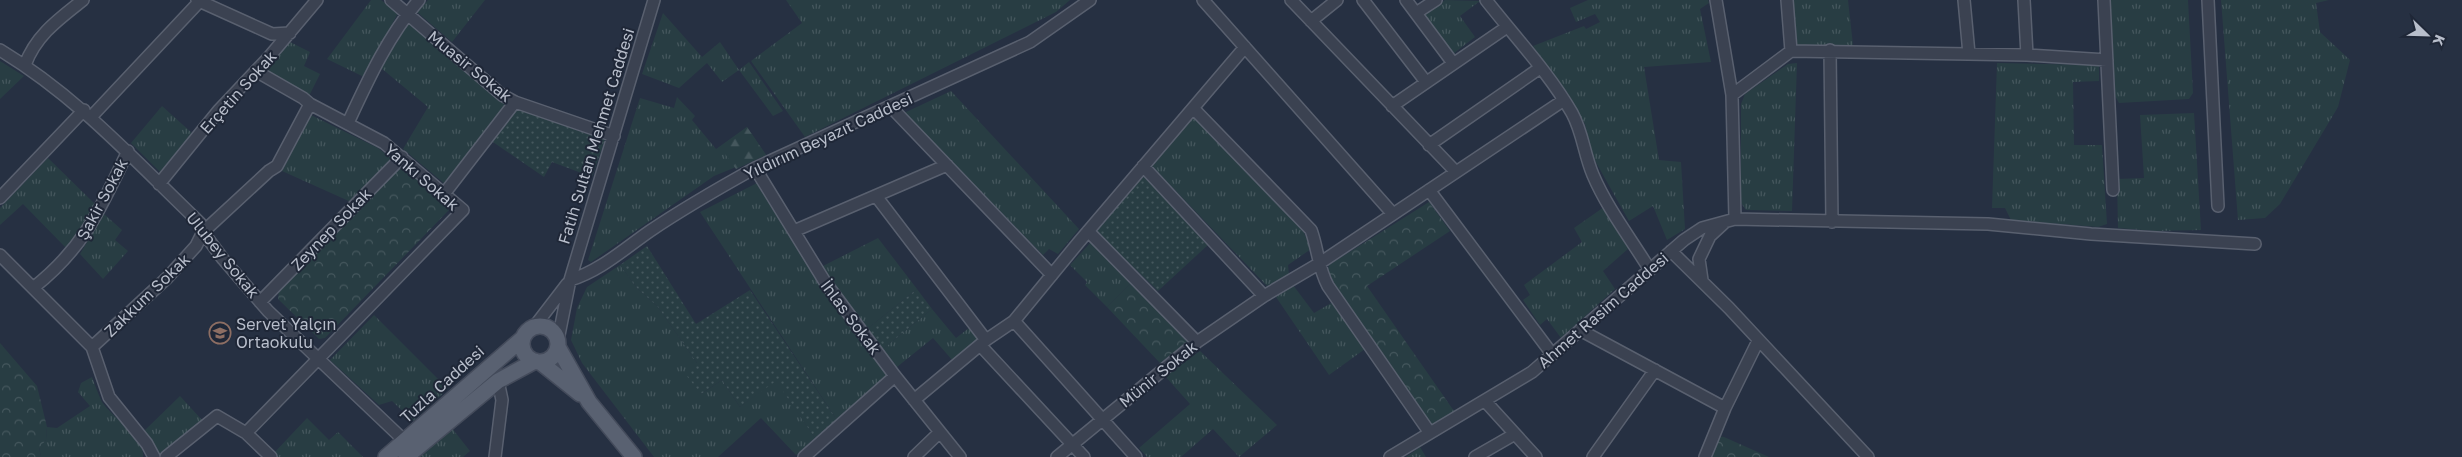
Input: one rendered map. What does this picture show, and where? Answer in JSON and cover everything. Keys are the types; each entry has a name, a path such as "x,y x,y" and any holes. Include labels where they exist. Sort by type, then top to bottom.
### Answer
{"main road":[{"path":"589,402 525,354 523,338 534,326 550,328 589,402 634,457"},
{"name":"Tuzla Caddesi","path":"409,449 501,354 523,338"},
{"path":"538,362 553,357 558,343"},
{"name":"Tuzla Caddesi","path":"386,457 409,449 498,381 538,362"}],"street":[{"path":"26,65 30,52 42,35 83,0"},
{"name":"Erçetin Sokak","path":"159,184 219,110 290,33 317,0"},
{"name":"Muasir Sokak","path":"391,0 488,84 515,102 614,136"},
{"path":"348,123 378,60 406,14 419,0"},
{"name":"Fatih Sultan Mehmet Caddesi","path":"558,343 570,280 654,0"},
{"name":"Yıldırım Beyazıt Caddesi","path":"570,280 589,274 650,231 712,192 755,168 1030,42 1090,0"},
{"path":"1203,0 1393,214"},
{"path":"1291,0 1456,172"},
{"path":"1311,21 1337,0"},
{"path":"1363,0 1426,82"},
{"path":"1406,0 1454,64"},
{"path":"1416,13 1436,0"},
{"path":"1486,0 1564,100 1582,137 1585,154 1593,176 1650,270"},
{"path":"1702,280 1699,259 1710,236 1730,221 1732,95 1716,0"},
{"path":"1787,0 1791,51"},
{"path":"1964,0 1969,54"},
{"path":"2024,0 2027,56"},
{"path":"2104,0 2113,190"},
{"path":"2208,0 2218,206"},
{"path":"0,198 199,1 272,34 290,33"},
{"path":"1392,106 1507,27"},
{"path":"914,400 983,343 1014,321 1245,47"},
{"name":"Ulubey Sokak","path":"0,50 26,65 87,113 128,151 200,223 203,232 223,259 260,302 409,449"},
{"path":"1732,95 1791,51 1830,50 2107,60"},
{"path":"1830,50 1832,222"},
{"path":"1430,145 1540,68"},
{"name":"Yankı Sokak","path":"256,71 310,104 384,143 463,210 319,359"},
{"name":"Münir Sokak","path":"1057,457 1197,342 1264,296 1320,263 1564,100"},
{"path":"444,194 515,102"},
{"name":"Zakkum Sokak","path":"92,348 167,278 196,246 203,232 269,171 277,166 310,104"},
{"path":"890,106 1052,275"},
{"path":"1193,108 1311,230 1320,263 1320,273 1430,433"},
{"name":"Şakir Sokak","path":"33,288 57,269 74,250 98,213 128,151"},
{"name":"Zeynep Sokak","path":"260,302 402,158"},
{"path":"794,231 947,165"},
{"path":"1143,166 1264,296"},
{"name":"İhlas Sokak","path":"755,168 824,282 895,376 960,457"},
{"path":"1429,190 1552,354"},
{"path":"876,196 983,343 1084,457"},
{"name":"Ahmet Rasim Caddesi","path":"1390,457 1532,372 1671,251 1702,228 1730,221 1988,224 2091,234 2255,244"},
{"path":"1088,231 1197,342"},
{"path":"1671,251 1702,280 1868,457"},
{"path":"0,255 92,348 109,396 147,444 154,457"},
{"name":"Fatih Sultan Mehmet Caddesi","path":"534,326 570,280"},
{"path":"1014,321 1136,457"},
{"path":"1580,330 1725,408"},
{"path":"1706,457 1725,408 1758,341"},
{"path":"246,433 319,359"},
{"path":"1593,457 1655,370"},
{"path":"806,456 895,376"},
{"path":"495,457 502,400 498,381"},
{"path":"1485,400 1536,457"},
{"path":"166,457 217,416 246,433 271,457"},
{"path":"914,457 940,432"},
{"path":"1475,457 1515,434"}],"green space":[{"path":"371,0 381,0 398,13 364,77 327,59"},
{"path":"428,0 485,0 452,42 417,12"},
{"path":"786,0 1070,0 1056,12 805,137 751,61 802,23"},
{"path":"1445,0 1480,1 1460,16 1475,37 1453,54 1424,15"},
{"path":"1588,0 1708,0 1709,3 1700,9 1711,62 1644,67 1659,160 1681,162 1685,229 1667,240 1653,206 1629,221 1589,150 1585,124 1533,46 1584,26 1586,29 1600,22 1595,14 1576,22 1570,8"},
{"path":"1792,0 1848,0 1853,45 1794,45"},
{"path":"2110,0 2188,0 2193,93 2189,99 2119,103 2115,96"},
{"path":"2221,0 2329,0 2316,3 2320,32 2350,60 2338,107 2280,204 2265,218 2238,220"},
{"path":"663,13 702,57 720,42 739,70 722,82 707,63 679,88 642,74"},
{"path":"409,23 484,88 506,104 445,184 403,149 428,107 381,68"},
{"path":"288,41 310,52 304,66 320,74 309,96 267,72 267,67"},
{"path":"0,61 24,76 0,99"},
{"path":"749,62 783,111 773,116 739,70"},
{"path":"1797,63 1792,211 1746,210 1741,203 1741,104 1745,94 1788,64"},
{"path":"1997,63 2099,65 2099,81 2073,82 2074,145 2102,145 2107,224 2098,227 2011,220 2005,208 1992,208"},
{"path":"951,91 1079,229 1058,254 1049,249 1043,255 904,113"},
{"path":"677,97 695,116 692,120 716,149 747,127 766,155 714,176 591,262 588,260 640,98 674,108"},
{"path":"162,106 192,133 160,172 131,143"},
{"path":"514,108 605,140 592,177 552,162 544,177 490,140"},
{"path":"2194,113 2201,230 2155,231 2118,228 2117,179 2144,178 2140,115"},
{"path":"311,115 378,148 393,160 351,202 282,171"},
{"path":"1193,118 1198,119 1302,228 1311,249 1288,265 1289,275 1267,286 1152,166"},
{"path":"747,127 766,155 736,169 720,147"},
{"path":"48,158 95,204 90,218 68,250 23,204 0,225 0,208"},
{"path":"405,167 449,204 449,210 325,338 319,339 278,299 279,290 398,168"},
{"path":"1144,175 1209,244 1158,291 1096,231"},
{"path":"757,183 820,286 887,375 837,420 700,212"},
{"path":"1429,202 1450,231 1367,286 1454,411 1432,425 1327,273 1329,265"},
{"path":"1604,207 1629,248 1603,271 1615,289 1561,338 1547,319 1540,325 1523,300 1530,295 1524,285 1582,242 1574,228"},
{"path":"104,214 122,230 115,240 128,251 103,279 80,254"},
{"path":"878,238 917,289 867,329 828,279 821,267"},
{"path":"1092,241 1131,283 1107,307 1085,285 1087,282 1070,265"},
{"path":"647,246 696,324 750,290 837,420 815,438 776,381 740,407 722,380 701,394 686,375 697,363 658,307 637,288 620,265"},
{"path":"620,265 637,288 658,307 697,363 701,394 722,380 740,407 776,380 815,438 796,455 761,418 718,457 654,457 582,363 571,340 577,308 587,287"},
{"path":"1131,283 1188,342 1160,363 1107,307"},
{"path":"1293,285 1314,313 1333,302 1365,349 1329,375 1276,297"},
{"path":"917,289 932,309 883,349 867,329"},
{"path":"932,309 956,338 969,328 979,340 953,361 933,338 897,367 883,349"},
{"path":"374,315 448,389 413,421 392,401 379,405 330,360"},
{"path":"0,343 37,386 47,427 46,440 39,448 41,457 0,457"},
{"path":"1200,351 1277,425 1239,457 1213,429 1181,457 1147,457 1139,448 1190,404 1165,376"},
{"path":"92,377 102,402 134,435 142,450 143,457 41,457 39,447 46,440 47,427 57,428 90,406 78,392 81,383"},
{"path":"180,396 202,420 167,452 158,453 143,432"},
{"path":"307,418 329,440 338,432 363,457 276,457 273,454"},
{"path":"451,427 470,451 463,457 416,457"},
{"path":"1718,436 1724,437 1769,457 1711,457"},
{"path":"1420,447 1426,457 1406,457"}],"place":[{"name":"Servet Yalçın Ortaokulu","path":"220,333"}]}
